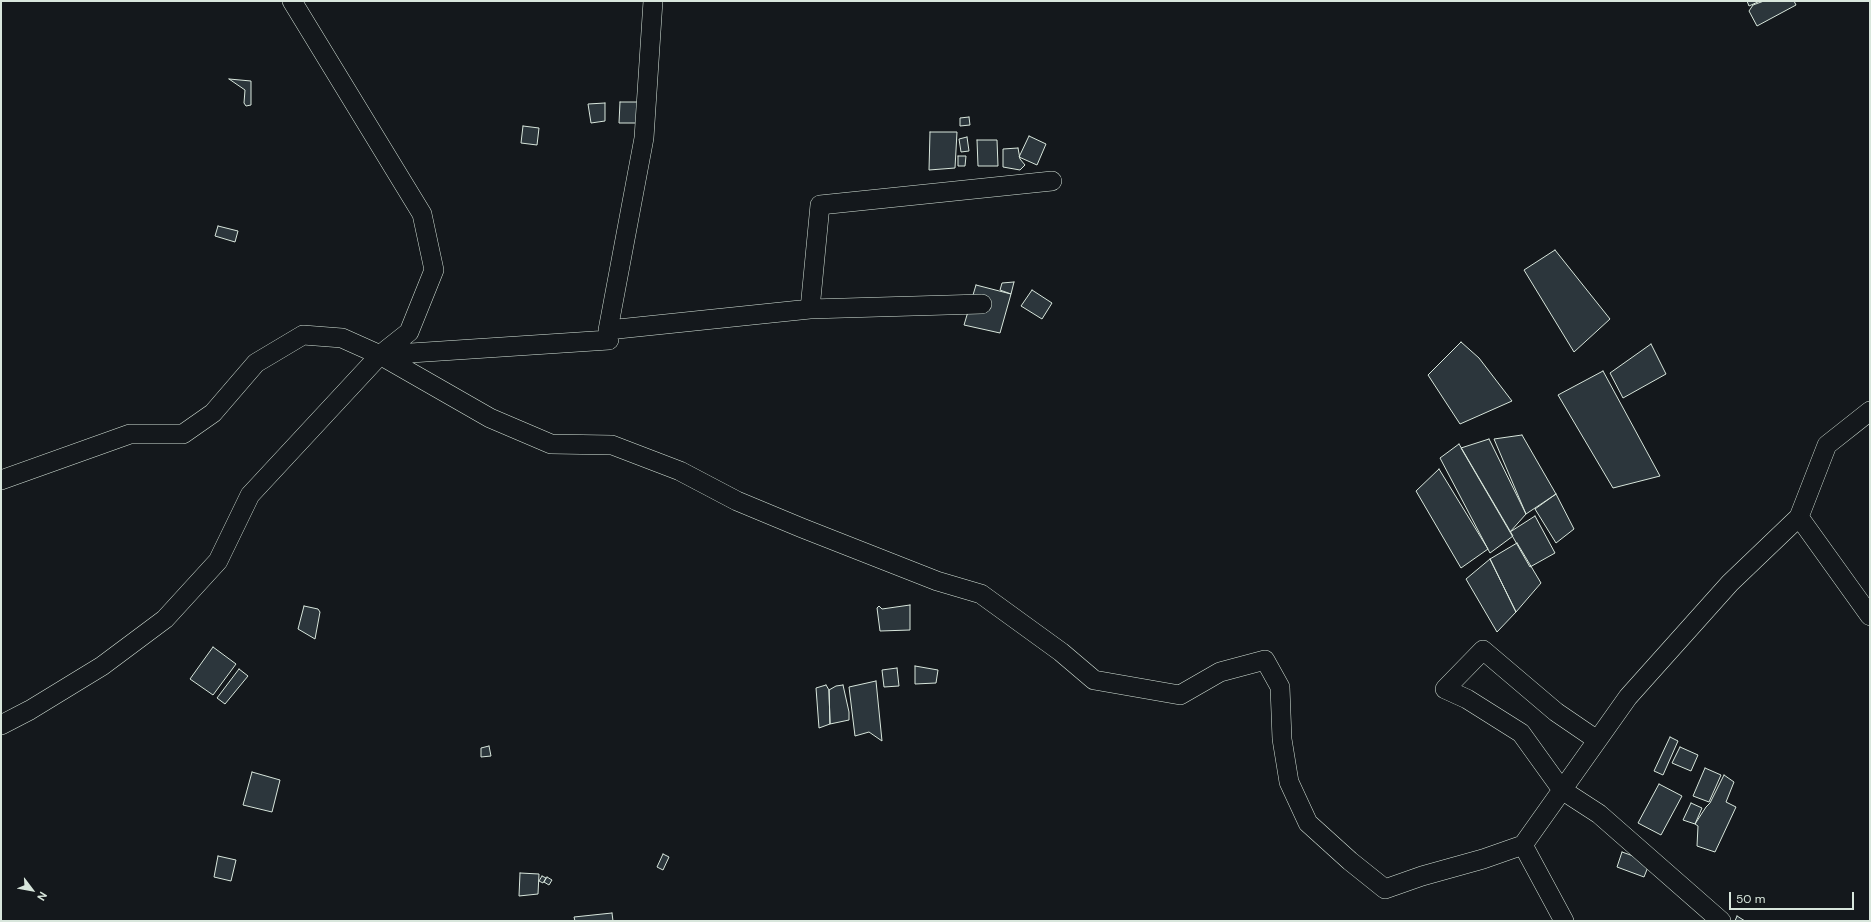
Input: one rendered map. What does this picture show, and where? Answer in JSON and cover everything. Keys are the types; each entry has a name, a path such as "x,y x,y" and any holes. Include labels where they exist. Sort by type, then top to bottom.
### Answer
{"street":[{"path":"1,725 30,710 102,666 165,620 218,561 250,495 380,355 409,332 434,270 422,214 292,1"},
{"path":"380,355 609,340 608,330 644,138 653,1"},
{"path":"810,309 820,205 1052,181"},
{"path":"608,330 810,309 982,304"},
{"path":"1,480 130,434 183,434 213,413 256,363 303,336 342,338 380,355 490,418 551,444 612,445 680,471 737,501 802,528 937,581 981,594 1061,652 1094,680 1180,695 1220,672 1265,660 1280,687 1282,739 1289,782 1308,823 1350,861 1385,889 1422,876 1484,859 1523,845 1628,697 1720,594 1799,517 1827,446 1870,412"},
{"path":"1799,517 1870,616"},
{"path":"1597,740 1556,712 1483,650 1445,689 1467,699 1521,733 1562,790 1599,814 1721,921"},
{"path":"1523,845 1564,921"}],"building":[{"path":"1747,1 1760,1 1749,6"},
{"path":"1764,1 1794,1 1796,5 1757,26 1749,11 1753,5"},
{"path":"229,79 251,81 251,105 246,106 244,103 245,90"},
{"path":"620,102 643,102 643,123 619,123"},
{"path":"605,103 605,121 591,123 588,104"},
{"path":"969,117 970,125 960,126 960,118"},
{"path":"523,126 539,128 537,145 521,143"},
{"path":"930,132 957,132 955,168 929,170"},
{"path":"1029,136 1046,144 1037,165 1019,157"},
{"path":"967,137 969,151 961,152 959,139"},
{"path":"977,140 997,140 998,166 978,166"},
{"path":"1018,148 1020,159 1025,165 1020,170 1003,167 1003,149"},
{"path":"958,156 966,156 965,166 958,166"},
{"path":"218,226 238,231 235,242 215,236"},
{"path":"1555,250 1610,319 1574,352 1524,270"},
{"path":"1014,282 1011,294 1000,290 1002,283"},
{"path":"976,285 1011,294 1000,333 964,325"},
{"path":"1032,290 1052,303 1042,319 1021,306"},
{"path":"1461,342 1479,358 1512,401 1460,424 1428,375"},
{"path":"1651,344 1666,374 1623,398 1610,373"},
{"path":"1603,371 1660,476 1613,488 1558,395"},
{"path":"1522,435 1556,494 1526,514 1494,439"},
{"path":"1489,439 1526,514 1510,532 1461,448"},
{"path":"1459,444 1513,536 1490,553 1440,458"},
{"path":"1439,469 1488,549 1461,568 1416,491"},
{"path":"1556,494 1574,529 1556,543 1535,509"},
{"path":"1535,516 1555,553 1530,567 1510,532"},
{"path":"1517,543 1541,583 1516,612 1490,559"},
{"path":"1490,559 1516,612 1497,632 1466,579"},
{"path":"910,605 910,630 880,631 877,608 879,606 882,609"},
{"path":"304,606 318,609 320,612 315,639 298,629"},
{"path":"213,647 236,664 213,695 190,679"},
{"path":"915,666 938,670 936,683 915,684"},
{"path":"897,668 899,686 884,687 882,670"},
{"path":"239,669 248,676 225,704 217,698"},
{"path":"876,681 882,741 869,732 855,736 849,687"},
{"path":"826,685 829,690 830,724 819,728 816,688"},
{"path":"843,685 849,712 849,720 830,724 829,690 836,686"},
{"path":"1670,737 1678,741 1663,775 1654,771"},
{"path":"489,746 491,756 481,757 481,748"},
{"path":"1680,747 1698,755 1691,771 1672,763"},
{"path":"1705,768 1721,775 1709,802 1693,796"},
{"path":"252,772 280,780 272,812 243,805"},
{"path":"1724,775 1734,782 1726,802 1736,807 1715,852 1697,846 1698,826 1695,824 1710,803"},
{"path":"1659,784 1682,796 1661,835 1638,823"},
{"path":"1691,803 1702,808 1695,824 1683,820"},
{"path":"1622,852 1650,862 1644,877 1617,867"},
{"path":"663,854 669,857 663,870 657,867"},
{"path":"218,856 236,860 231,881 214,877"},
{"path":"520,873 539,874 538,894 519,896"},
{"path":"542,876 546,878 543,883 539,881"},
{"path":"547,877 552,880 549,885 544,882"},
{"path":"612,913 613,921 575,921 574,917"},
{"path":"1737,916 1745,921 1735,921"}]}
